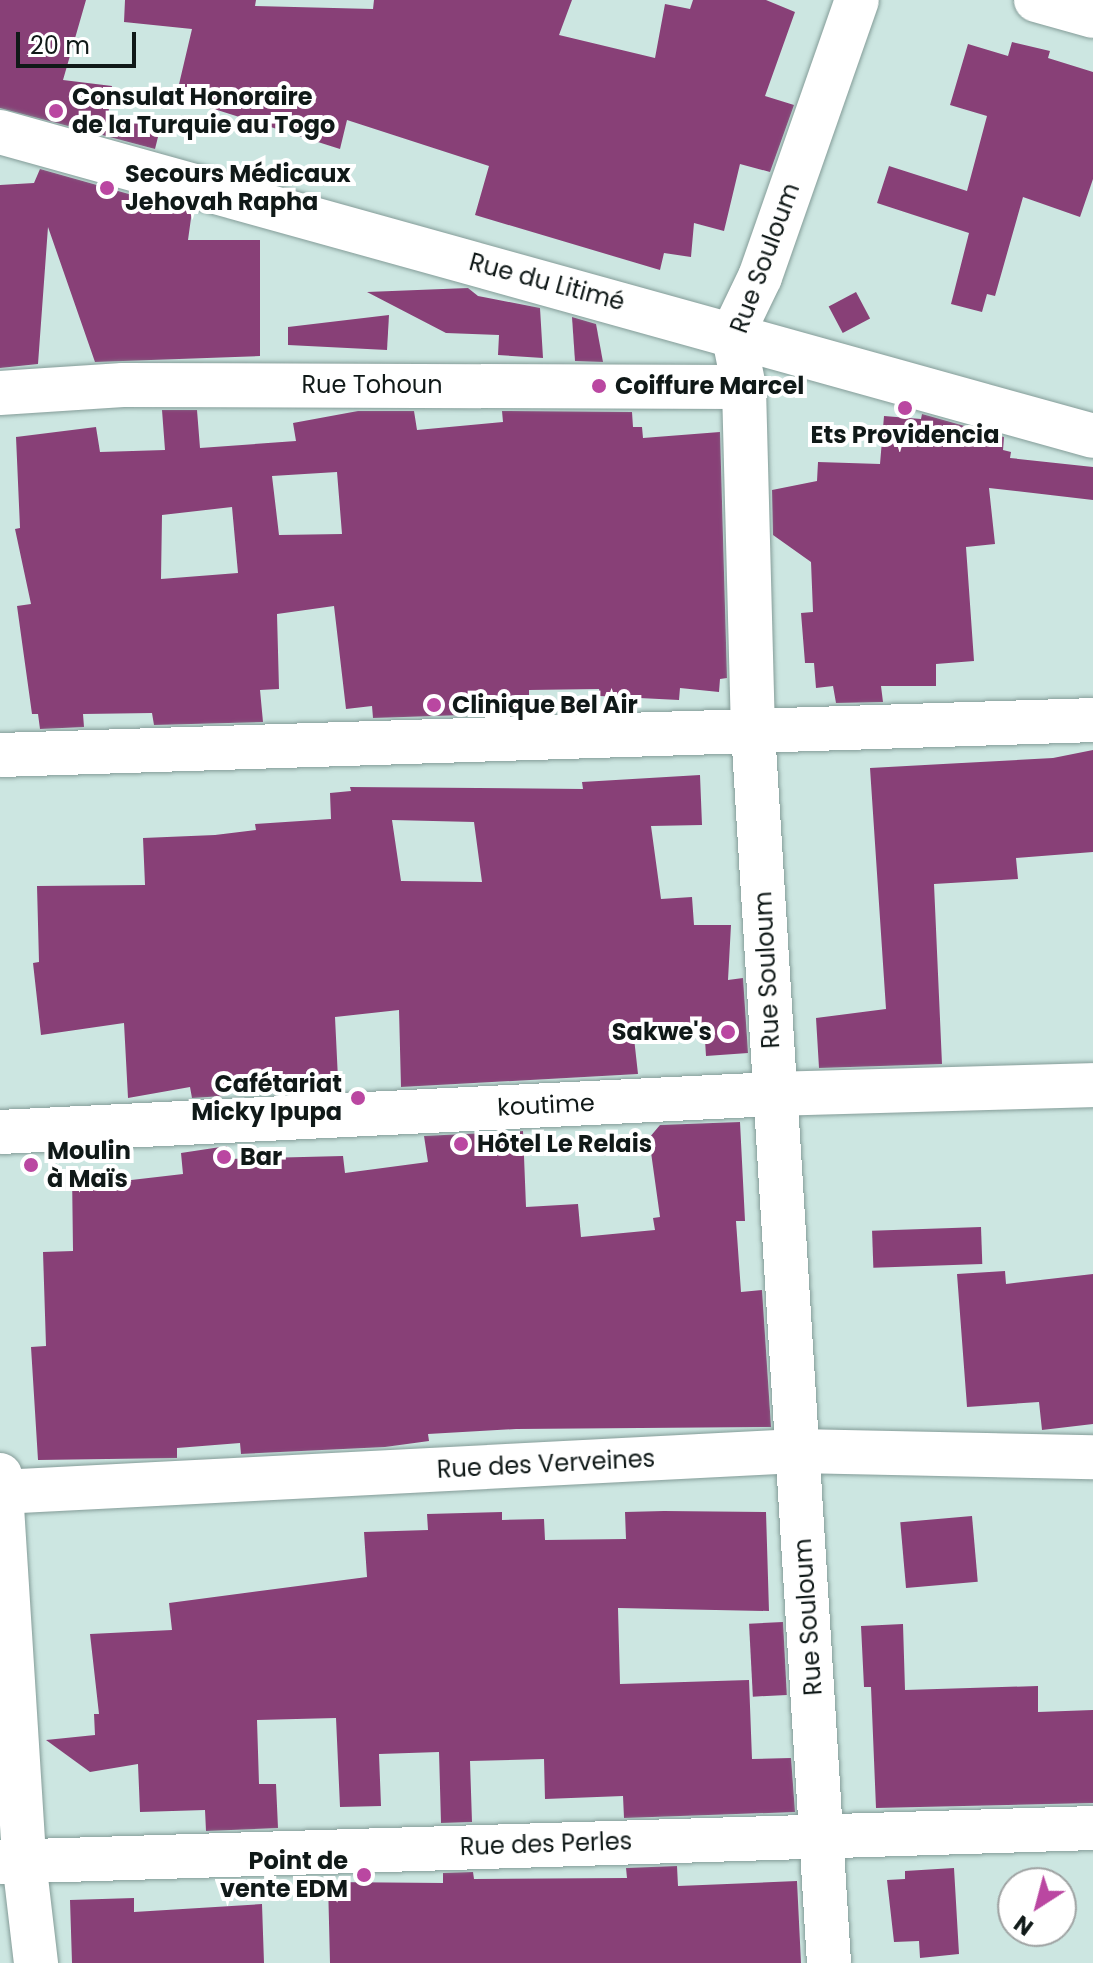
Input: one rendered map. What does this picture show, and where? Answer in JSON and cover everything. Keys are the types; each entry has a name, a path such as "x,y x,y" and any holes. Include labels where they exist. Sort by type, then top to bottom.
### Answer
{"street":[{"name":"Rue Souloum","path":"829,1963 753,732 744,387 733,333 760,277 857,0"},
{"path":"1036,0 1093,16"},
{"name":"Rue du Litimé","path":"0,132 733,333 1093,436"},
{"name":"Rue Tohoun","path":"0,393 123,385 744,387"},
{"path":"0,755 1093,720"},
{"name":"koutime","path":"0,1132 775,1094 1093,1085"},
{"name":"Rue des Verveines","path":"0,1486 797,1451 1093,1457"},
{"path":"0,1486 12,1862 36,1963"},
{"name":"Rue des Perles","path":"12,1862 1093,1828"}],"building":[{"path":"0,0 86,0 63,80 112,86 108,116 160,129 155,149 0,108"},
{"path":"125,0 256,0 255,6 373,9 374,0 572,0 559,35 655,58 665,4 690,9 693,0 766,0 795,12 765,96 794,105 770,172 740,164 724,231 694,223 691,257 664,253 660,270 475,215 489,166 347,120 340,149 176,97 192,29 124,22"},
{"path":"1012,42 1050,51 1048,58 1093,72 1093,179 1080,217 1023,197 995,296 987,294 982,312 951,304 969,233 877,203 889,166 967,191 987,116 950,105 968,44 1008,56"},
{"path":"40,169 143,198 142,202 192,211 188,240 260,240 260,356 95,362 48,227 38,364 0,368 0,185 34,183"},
{"path":"468,288 478,296 540,308 543,358 498,355 499,335 446,333 367,292"},
{"path":"856,292 870,318 843,333 829,307"},
{"path":"389,315 387,350 288,345 288,327"},
{"path":"572,317 596,324 603,362 575,361"},
{"path":"162,410 197,410 200,448 296,441 293,423 358,411 414,411 417,430 503,422 502,411 632,412 633,427 642,427 643,438 720,432 727,678 720,679 719,692 680,688 679,700 600,696 599,689 529,690 529,713 373,718 372,706 346,709 334,606 277,614 279,689 260,690 263,722 154,725 152,713 83,714 84,727 40,729 38,714 32,714 17,606 31,604 15,529 20,528 16,437 96,427 100,452 165,450","holes":["337,472 342,534 279,535 272,476","232,507 238,573 161,579 162,515"]},
{"path":"922,414 1004,437 1003,450 1011,452 1010,458 1093,467 1093,500 989,488 995,544 966,547 974,661 936,664 936,686 881,686 883,702 836,703 833,686 816,688 814,663 805,663 801,613 813,612 811,562 773,535 772,490 817,481 818,462 880,464 884,416 921,419"},
{"path":"1093,750 1093,852 1016,858 1018,879 934,884 942,1064 819,1068 816,1018 886,1009 870,768 1053,758"},
{"path":"700,775 702,825 651,826 661,899 692,897 694,925 731,925 728,980 743,978 748,1053 706,1056 704,1024 633,1029 638,1074 401,1087 399,1010 335,1017 338,1079 255,1084 222,1091 223,1096 192,1098 190,1087 128,1098 124,1023 41,1035 33,963 39,962 37,886 145,885 143,838 215,835 256,830 255,824 331,819 330,793 351,791 350,787 583,789 582,782","holes":["392,820 474,822 482,882 401,881"]},
{"path":"740,1122 745,1221 736,1221 741,1292 762,1290 771,1427 516,1429 428,1434 429,1441 385,1447 241,1454 240,1443 177,1448 177,1458 38,1460 31,1347 46,1346 43,1252 73,1251 72,1172 114,1171 114,1182 183,1174 181,1153 227,1146 229,1159 343,1156 345,1173 428,1162 424,1136 523,1131 526,1207 578,1204 581,1237 655,1230 653,1218 660,1217 649,1138 660,1125"},
{"path":"981,1227 982,1264 873,1268 872,1231"},
{"path":"1005,1271 1006,1284 1093,1274 1093,1424 1042,1430 1039,1402 967,1407 957,1274"},
{"path":"502,1512 502,1520 544,1519 545,1540 626,1539 625,1512 766,1512 769,1611 618,1608 620,1684 749,1680 752,1759 791,1758 795,1812 624,1818 623,1796 545,1799 544,1759 470,1761 472,1822 441,1823 439,1752 379,1754 381,1806 340,1807 336,1718 257,1720 259,1784 276,1784 278,1828 206,1831 205,1810 140,1812 138,1764 90,1772 46,1740 95,1735 94,1714 99,1714 90,1634 172,1630 169,1603 367,1577 364,1532 428,1530 427,1514"},
{"path":"972,1516 978,1582 906,1588 900,1522"},
{"path":"783,1622 787,1695 753,1697 749,1624"},
{"path":"903,1624 905,1690 1038,1686 1038,1712 1093,1710 1093,1803 876,1808 871,1687 864,1687 861,1626"},
{"path":"677,1866 678,1886 797,1881 801,1963 330,1963 328,1882 443,1883 443,1873 473,1872 474,1879 627,1878 626,1868"},
{"path":"954,1868 959,1954 920,1958 919,1941 894,1942 887,1880 905,1879 905,1871"},
{"path":"134,1898 134,1912 262,1904 264,1963 72,1963 70,1900"}],"place":[{"name":"Consulat Honoraire de la Turquie au Togo","path":"56,111"},
{"name":"Secours Médicaux Jehovah Rapha","path":"107,188"},
{"name":"Coiffure Marcel","path":"599,386"},
{"name":"Ets Providencia","path":"905,408"},
{"name":"Clinique Bel Air","path":"434,705"},
{"name":"Sakwe's","path":"728,1032"},
{"name":"Cafétariat Micky Ipupa","path":"358,1098"},
{"name":"Hôtel Le Relais","path":"461,1144"},
{"name":"Bar","path":"224,1157"},
{"name":"Moulin à Maïs","path":"31,1165"},
{"name":"Point de vente EDM","path":"364,1875"}]}
